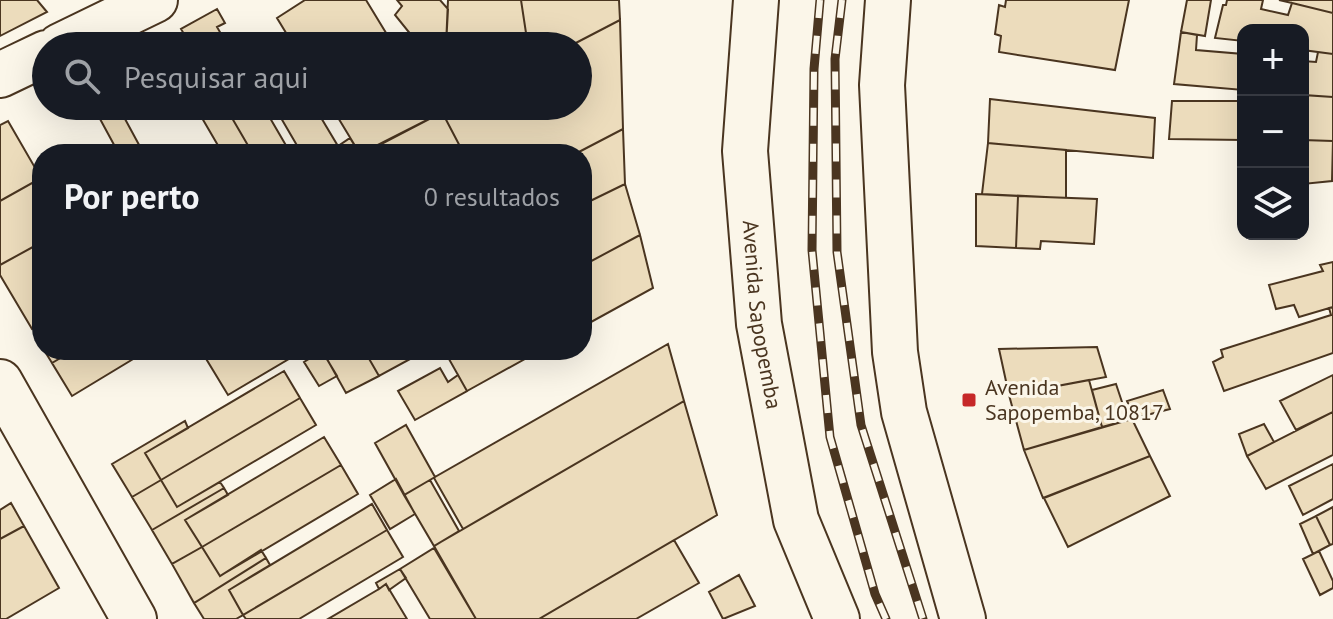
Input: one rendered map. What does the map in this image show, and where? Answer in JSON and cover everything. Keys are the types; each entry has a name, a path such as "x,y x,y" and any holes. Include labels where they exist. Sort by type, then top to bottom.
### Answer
{"main road":[{"path":"89,32 155,0"},
{"name":"Avenida Sapopemba","path":"756,0 745,151 759,324 796,520 837,619"},
{"path":"888,0 882,85 895,352 904,412 963,619"},
{"path":"0,75 32,60"},
{"path":"0,382 134,619"}],"building":[{"path":"0,0 37,0 47,12 0,36"},
{"path":"305,0 366,0 385,32 286,32 277,18"},
{"path":"397,0 440,0 448,9 447,32 409,32 395,15 402,6"},
{"path":"448,0 521,0 526,32 447,32"},
{"path":"521,0 619,0 620,20 592,35 592,32 526,32"},
{"path":"1006,0 1129,0 1115,70 999,52 1001,36 995,34 999,5 1005,7"},
{"path":"1187,0 1211,0 1205,36 1181,32"},
{"path":"1227,0 1263,0 1261,9 1288,15 1292,3 1333,13 1333,54 1309,51 1309,24 1237,24 1237,40 1215,38 1223,5"},
{"path":"1279,0 1333,0 1333,13 1292,3"},
{"path":"217,9 225,23 217,27 220,32 183,32 181,29"},
{"path":"620,20 623,129 592,145 459,144 446,120 592,120 592,35"},
{"path":"1181,32 1197,35 1196,50 1237,53 1237,89 1174,84"},
{"path":"1318,52 1333,54 1333,97 1309,95 1309,61 1316,62"},
{"path":"1309,95 1333,97 1333,141 1309,140"},
{"path":"990,99 1155,118 1153,158 988,143"},
{"path":"1172,101 1237,101 1237,140 1169,139"},
{"path":"101,120 126,120 139,144 114,144"},
{"path":"203,120 233,120 247,144 217,144"},
{"path":"233,120 271,120 285,144 247,144"},
{"path":"282,120 322,120 337,144 296,144"},
{"path":"339,120 427,120 380,144 354,144"},
{"path":"427,120 446,120 459,144 381,144"},
{"path":"8,121 32,162 32,183 0,201 0,125"},
{"path":"623,129 625,184 592,200 592,145"},
{"path":"1309,140 1333,141 1332,181 1309,183"},
{"path":"988,143 1066,150 1066,198 982,194"},
{"path":"32,183 32,247 0,265 0,201"},
{"path":"625,184 640,235 592,261 592,200"},
{"path":"976,194 1018,196 1016,248 976,246"},
{"path":"1018,196 1097,199 1094,244 1041,241 1040,249 1016,248"},
{"path":"640,235 653,288 592,322 592,261"},
{"path":"32,247 32,329 0,275 0,265"},
{"path":"1333,262 1333,307 1299,317 1294,305 1276,309 1269,285 1323,271 1320,265"},
{"path":"1333,307 1333,353 1224,391 1213,362 1223,357 1221,350 1331,315 1329,308"},
{"path":"668,344 684,401 463,529 435,477"},
{"path":"1097,347 1106,377 1009,395 999,349"},
{"path":"57,360 131,360 72,396 52,363"},
{"path":"207,360 287,360 228,395"},
{"path":"327,360 337,376 319,386 304,362"},
{"path":"328,360 370,360 379,376 346,393"},
{"path":"370,360 408,360 379,376"},
{"path":"450,360 523,360 467,391"},
{"path":"440,368 448,382 458,375 467,391 415,420 398,391"},
{"path":"284,371 300,398 161,480 145,453"},
{"path":"1333,375 1333,412 1296,430 1280,401"},
{"path":"1089,380 1102,427 1024,450 1009,395"},
{"path":"1116,384 1128,420 1102,427 1092,390"},
{"path":"1163,390 1170,409 1135,418 1127,401"},
{"path":"300,398 316,425 177,507 161,480"},
{"path":"684,401 717,515 539,619 476,619 434,546"},
{"path":"1333,412 1333,455 1266,489 1247,456"},
{"path":"1132,419 1150,456 1043,498 1024,450"},
{"path":"185,421 188,428 145,453 161,480 132,497 112,464"},
{"path":"1264,424 1274,442 1247,456 1239,434"},
{"path":"406,425 435,477 404,495 375,443"},
{"path":"324,437 341,465 202,547 185,520"},
{"path":"1150,456 1170,496 1068,547 1044,498"},
{"path":"1333,464 1333,499 1303,515 1289,486"},
{"path":"341,465 358,494 220,576 202,547"},
{"path":"396,479 415,514 390,529 370,495"},
{"path":"161,480 177,507 220,482 224,488 152,530 132,497"},
{"path":"430,480 459,531 434,546 404,495"},
{"path":"224,488 228,495 185,520 202,547 172,564 152,530"},
{"path":"11,503 24,526 0,539 0,510"},
{"path":"372,504 387,530 243,615 229,590"},
{"path":"1333,507 1333,544 1330,545 1316,516"},
{"path":"1316,516 1330,545 1313,554 1300,524"},
{"path":"24,526 59,588 6,619 0,619 0,539"},
{"path":"387,530 403,557 299,619 246,619 243,615"},
{"path":"674,540 699,583 636,619 539,619"},
{"path":"202,547 220,576 261,550 266,558 194,603 172,564"},
{"path":"434,548 476,619 430,619 400,569"},
{"path":"1319,551 1333,581 1333,588 1320,595 1303,559"},
{"path":"266,558 270,565 229,590 243,615 236,619 204,619 194,603"},
{"path":"400,569 406,578 389,590 386,584 379,589 376,583"},
{"path":"739,575 755,606 723,619 709,592"},
{"path":"386,584 407,619 328,619 379,589"}],"railway":[{"path":"820,0 814,69 812,250 830,437 875,594 886,619"},
{"path":"842,0 835,59 837,252 861,425 923,619"}],"place":[{"name":"Avenida Sapopemba, 10817","path":"969,400"}]}
